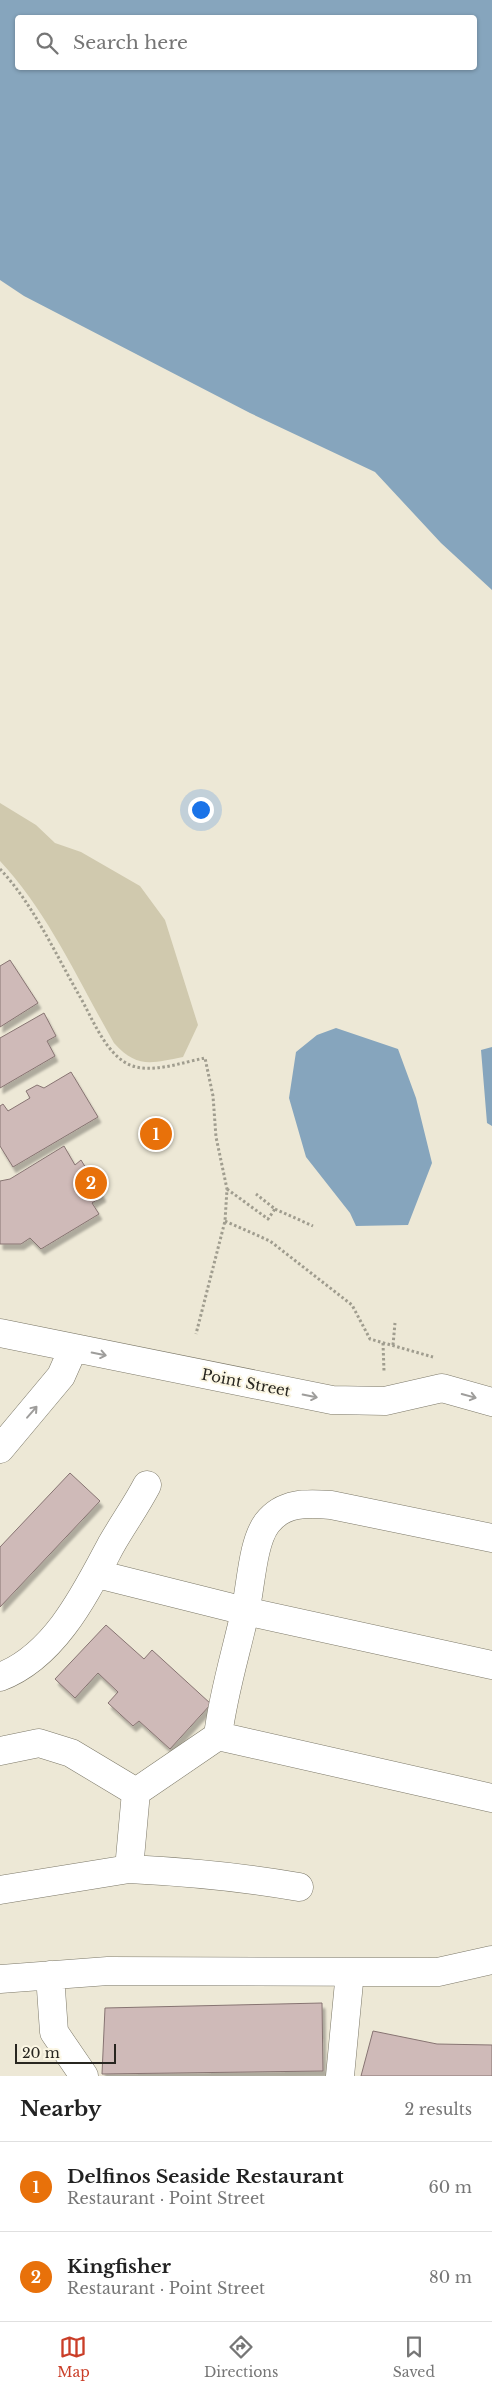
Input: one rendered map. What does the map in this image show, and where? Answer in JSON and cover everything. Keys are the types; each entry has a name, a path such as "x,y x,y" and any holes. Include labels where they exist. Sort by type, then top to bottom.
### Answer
{"street":[{"name":"Point Street","path":"0,1333 332,1400 385,1401 442,1388 492,1402"},
{"path":"0,1449 61,1376 73,1349"},
{"path":"0,1678 33,1658 63,1625 97,1574 147,1485"},
{"path":"218,1736 220,1715 245,1611 260,1536 268,1523 278,1513 293,1506 306,1503 331,1505 492,1538"},
{"path":"97,1574 245,1611 492,1664"},
{"path":"136,1792 218,1736 492,1798"},
{"path":"0,1751 39,1743 71,1753 136,1792"},
{"path":"129,1869 136,1792"},
{"path":"0,1890 129,1869 187,1872 244,1878 299,1887"},
{"path":"0,1979 108,1971 438,1972 492,1960"},
{"path":"340,2076 350,1972"},
{"path":"50,1975 54,2032 84,2076"}],"path":[{"path":"0,869 9,878 40,926 100,1032 119,1058 131,1065 151,1068 205,1058 212,1096 216,1137 227,1189 225,1221 196,1334"},
{"path":"227,1189 268,1220 275,1209"},
{"path":"256,1194 275,1209 313,1226"},
{"path":"225,1221 270,1241 352,1305 370,1339 438,1358"},
{"path":"393,1345 395,1323"},
{"path":"384,1343 385,1380"}],"shaded area":[{"path":"0,803 36,825 55,843 81,852 140,886 165,920 198,1025 183,1057 146,1062 130,1057 114,1043 48,925 33,902 0,861"}],"water":[{"path":"0,0 492,0 492,590 441,543 375,472 250,413 24,296 0,280"},
{"path":"336,1028 398,1049 416,1098 432,1163 408,1225 356,1226 350,1213 306,1157 289,1098 296,1052 317,1035"},
{"path":"492,1047 492,1126 487,1123 481,1050"}],"building":[{"path":"10,960 38,1003 0,1027 0,966"},
{"path":"44,1013 56,1036 47,1041 55,1056 0,1088 0,1038"},
{"path":"71,1072 98,1117 13,1167 0,1146 0,1106 3,1104 8,1111 30,1098 26,1091 37,1085 44,1088"},
{"path":"64,1146 75,1165 81,1160 103,1196 92,1203 99,1214 41,1249 30,1238 21,1244 0,1244 0,1181 10,1179"},
{"path":"70,1473 100,1501 0,1607 0,1547"},
{"path":"106,1625 144,1659 152,1650 211,1704 170,1749 139,1721 133,1726 108,1703 118,1692 98,1673 75,1698 55,1679"},
{"path":"322,2003 323,2071 102,2074 105,2008"},
{"path":"373,2031 437,2044 492,2045 492,2076 361,2076"}],"place":[{"name":"Delfinos Seaside Restaurant","path":"156,1134"},
{"name":"Kingfisher","path":"91,1183"}]}
